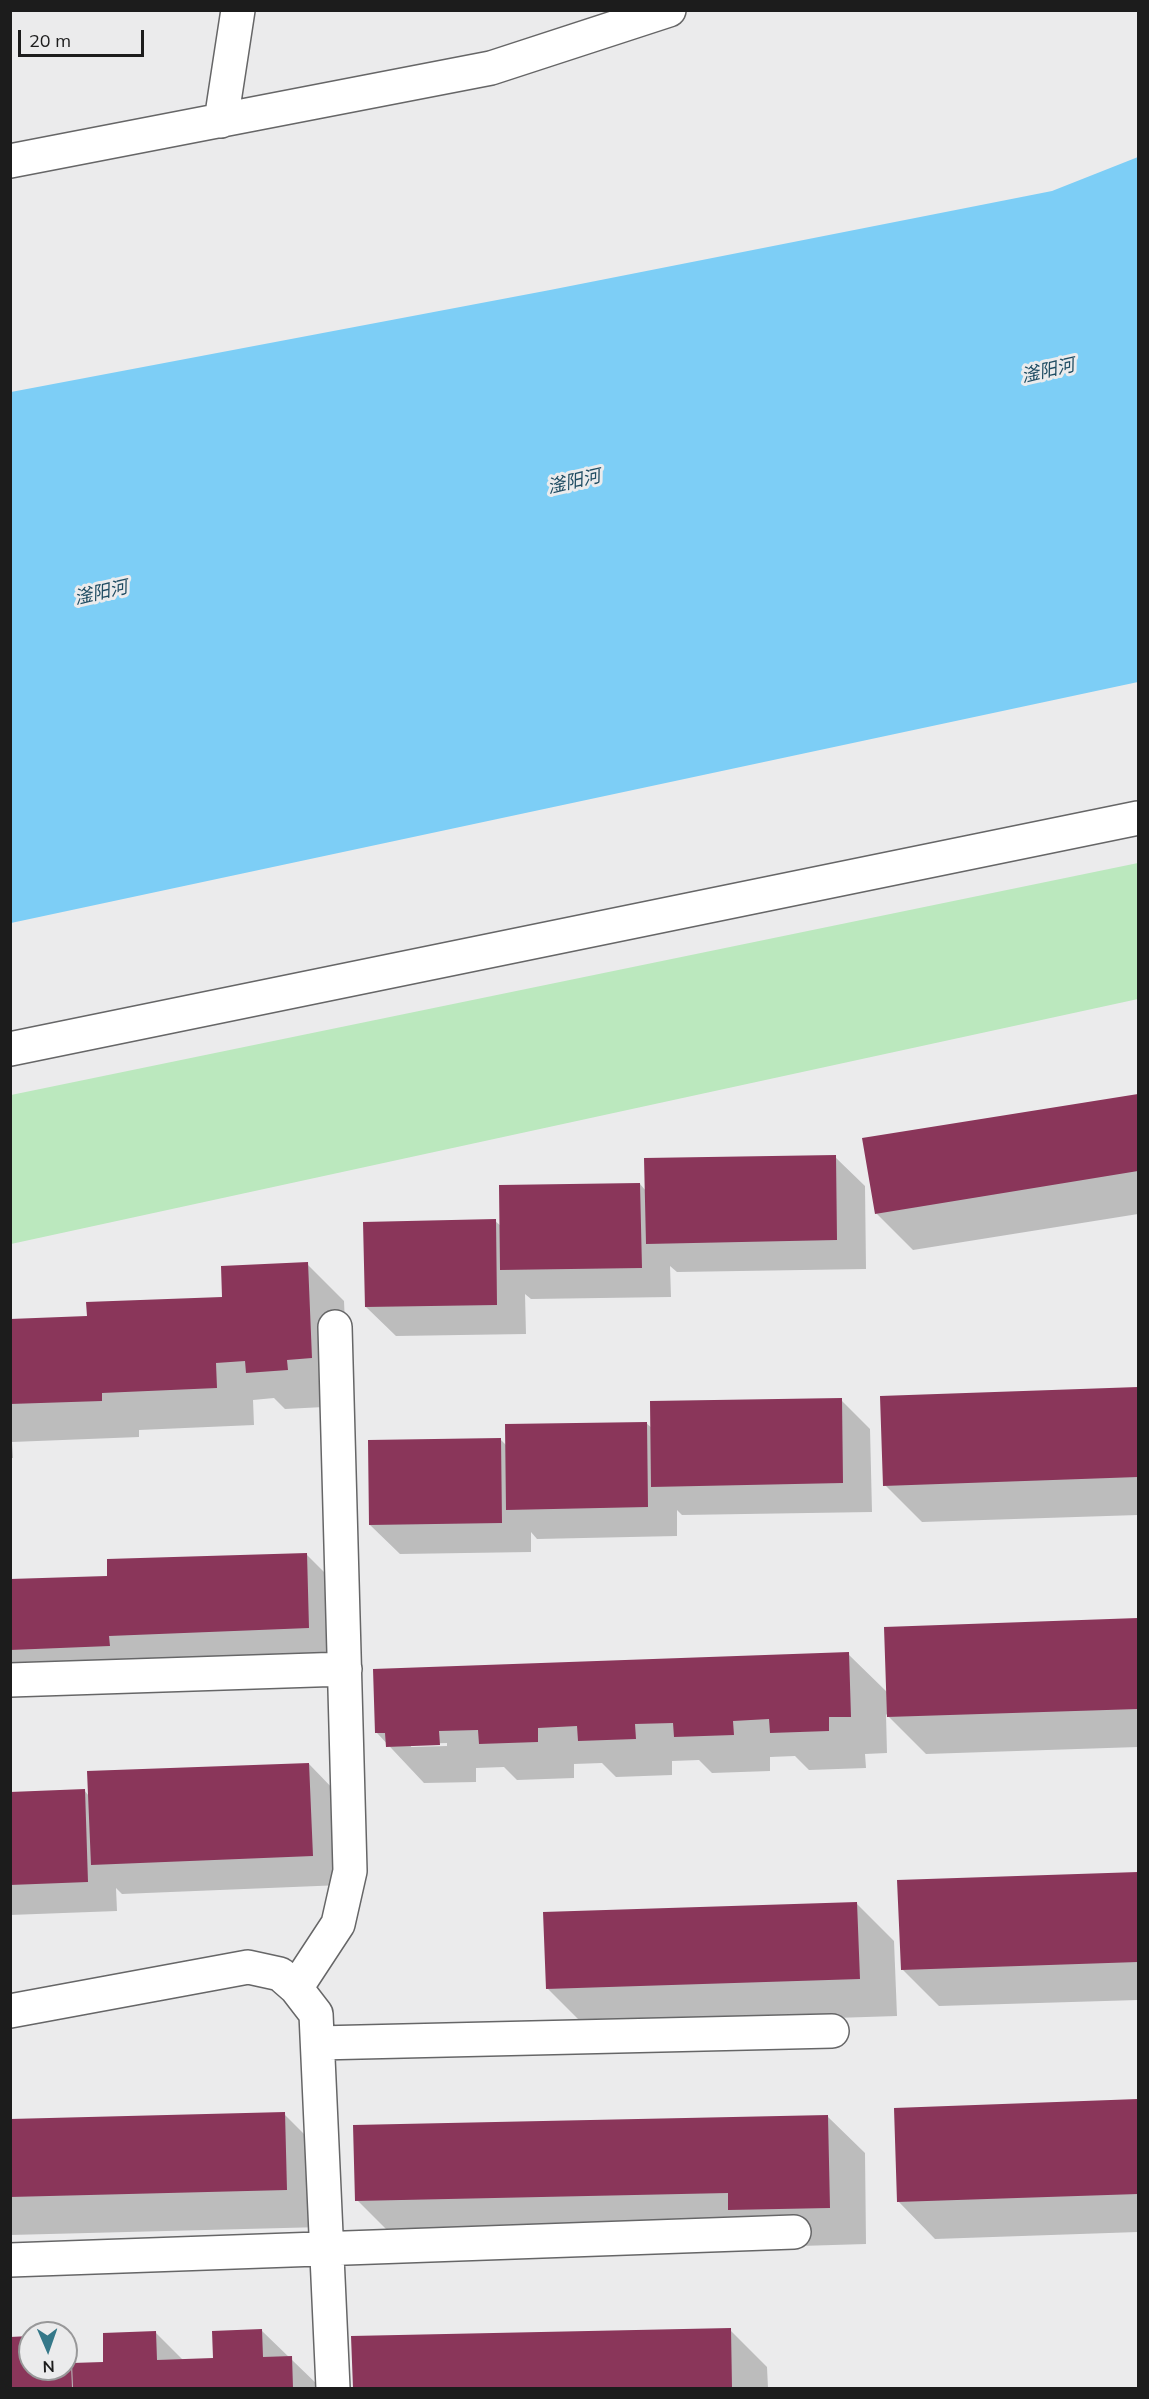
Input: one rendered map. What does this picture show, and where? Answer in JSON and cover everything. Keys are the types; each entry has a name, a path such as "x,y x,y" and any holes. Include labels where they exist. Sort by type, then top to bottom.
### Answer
{"street":[{"path":"221,121 238,10"},
{"path":"10,161 491,68 669,10"},
{"path":"10,1049 1138,818"},
{"path":"296,1988 338,1924 350,1871 335,1327"},
{"path":"10,1680 345,1669"},
{"path":"10,2011 248,1967 280,1974 296,1988 316,2014 333,2388"},
{"path":"318,2043 832,2031"},
{"path":"10,2260 794,2232"}],"green space":[{"path":"1138,863 1138,999 11,1244 11,1095"}],"water":[{"name":"滏阳河","path":"1138,157 1138,682 11,923 11,392 550,290 1052,191"}],"building":[{"path":"1138,1094 1138,1171 875,1214 862,1138"},
{"path":"836,1155 837,1240 646,1244 644,1158"},
{"path":"640,1183 642,1268 500,1270 499,1185"},
{"path":"496,1219 497,1305 365,1307 363,1222"},
{"path":"308,1262 312,1358 287,1360 288,1370 246,1373 245,1361 216,1363 217,1388 102,1393 102,1401 10,1404 10,1319 87,1316 86,1302 222,1297 221,1266"},
{"path":"1138,1387 1138,1477 883,1486 880,1396"},
{"path":"842,1398 843,1483 651,1487 650,1401"},
{"path":"647,1422 648,1507 506,1510 505,1424"},
{"path":"501,1438 502,1523 369,1525 368,1440"},
{"path":"307,1553 309,1628 109,1636 110,1646 10,1650 10,1579 107,1576 107,1559"},
{"path":"1138,1618 1138,1709 887,1717 884,1627"},
{"path":"849,1652 851,1717 829,1717 829,1731 770,1733 769,1719 733,1721 734,1735 674,1737 673,1723 635,1724 636,1739 578,1741 577,1726 538,1728 538,1742 479,1744 478,1730 439,1731 440,1745 386,1747 385,1733 375,1733 373,1669"},
{"path":"309,1763 313,1856 91,1865 87,1771"},
{"path":"85,1789 88,1882 10,1885 10,1792"},
{"path":"1138,1872 1138,1962 901,1970 897,1880"},
{"path":"857,1902 860,1979 546,1989 543,1912"},
{"path":"1138,2099 1138,2194 897,2202 894,2108"},
{"path":"285,2112 287,2190 10,2197 10,2119"},
{"path":"828,2115 830,2208 728,2210 728,2193 355,2201 353,2125"},
{"path":"731,2328 732,2388 353,2388 351,2336"},
{"path":"262,2329 263,2357 292,2356 293,2388 73,2388 73,2381 78,2381 78,2363 103,2362 103,2333 156,2331 157,2360 213,2358 212,2331"},
{"path":"10,2337 18,2337 18,2381 72,2381 72,2388 10,2388"}]}
